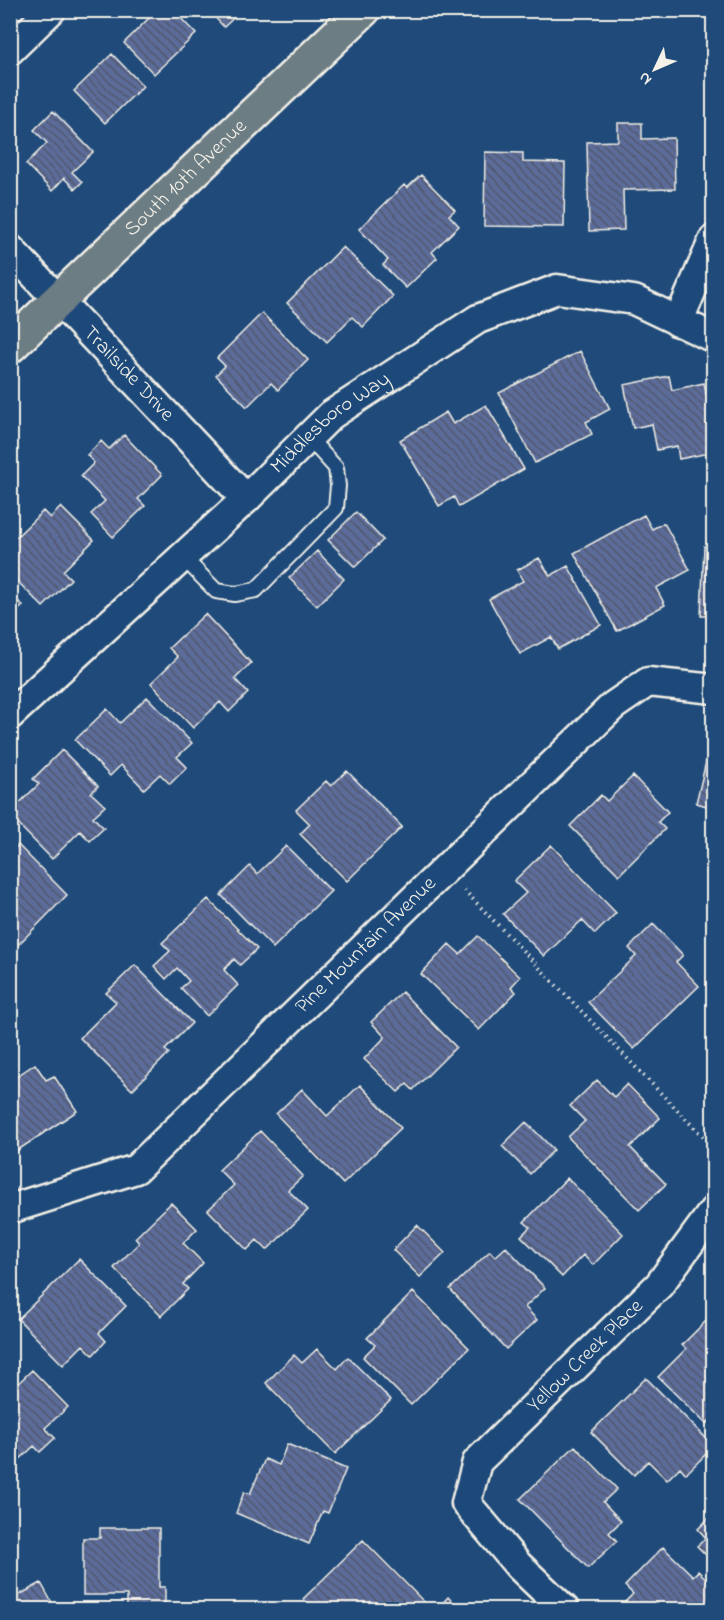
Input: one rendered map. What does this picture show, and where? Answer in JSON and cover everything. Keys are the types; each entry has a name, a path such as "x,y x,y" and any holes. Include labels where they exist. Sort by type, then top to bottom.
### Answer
{"main road":[{"name":"South 10th Avenue","path":"10,346 363,10"}],"street":[{"path":"10,50 51,10"},
{"path":"678,321 714,239"},
{"name":"Trailside Drive","path":"10,249 246,499"},
{"name":"Middlesboro Way","path":"10,715 246,499 331,415 478,319 557,289 634,300 714,338"},
{"name":"Pine Mountain Avenue","path":"10,1209 136,1169 613,706 648,682 714,688"},
{"name":"Yellow Creek Place","path":"565,1610 518,1565 466,1503 477,1462 659,1285 714,1210"}],"lane":[{"path":"183,557 216,591 235,594 256,590 336,508 338,486 336,468 308,437"}],"path":[{"path":"444,869 714,1148"}],"building":[{"path":"157,10 173,10 196,34 154,74 124,43"},
{"path":"208,10 242,10 224,27"},
{"path":"112,54 143,86 105,123 74,91"},
{"path":"53,111 93,152 72,172 82,182 75,189 64,178 52,191 26,164 47,143 34,130"},
{"path":"618,123 642,123 642,139 674,138 675,189 623,190 624,230 589,231 587,142 618,141"},
{"path":"485,152 523,153 523,162 565,163 564,227 484,226"},
{"path":"421,175 455,210 449,215 459,226 432,252 437,258 406,288 383,265 388,260 359,229 404,185 407,188"},
{"path":"343,247 393,296 363,327 352,317 327,342 287,303"},
{"path":"262,313 308,360 278,390 271,383 247,407 216,375 225,366 217,358"},
{"path":"580,351 610,409 586,422 592,434 535,463 499,393"},
{"path":"669,376 672,390 704,383 714,431 714,452 679,459 677,446 657,450 652,424 633,428 624,385"},
{"path":"486,405 524,469 459,507 454,497 439,506 400,440 446,412 453,424"},
{"path":"124,435 162,475 138,499 145,506 113,537 91,514 105,501 81,476 94,463 87,455 101,441 109,449"},
{"path":"61,507 94,540 63,571 71,579 43,607 10,574 10,543 43,511 50,518"},
{"path":"356,512 383,540 355,567 328,540"},
{"path":"644,515 652,529 664,523 690,570 656,588 665,605 617,631 574,553"},
{"path":"704,546 714,547 714,616 701,616"},
{"path":"317,551 344,579 317,606 289,578"},
{"path":"539,558 550,576 568,566 601,625 558,649 551,637 520,654 489,599 523,581 517,570"},
{"path":"10,593 23,606 10,617"},
{"path":"205,614 251,663 235,679 248,693 229,712 220,702 193,728 151,683 178,657 169,648"},
{"path":"147,697 192,743 177,757 187,767 170,784 160,774 144,789 121,765 110,776 75,740 107,709 120,723"},
{"path":"711,741 714,741 714,808 696,803"},
{"path":"62,750 98,786 91,793 105,806 93,817 104,828 90,841 80,831 52,859 10,816 10,812 39,784 33,779"},
{"path":"347,771 402,827 347,881 300,834 310,824 296,810 326,781 331,786"},
{"path":"633,776 668,812 658,822 665,829 619,875 570,826 601,795 607,801"},
{"path":"18,845 67,895 16,947 10,941 10,853"},
{"path":"551,845 616,913 595,934 582,920 544,956 503,914 526,893 514,881"},
{"path":"286,846 331,891 273,948 221,895 250,866 257,874"},
{"path":"208,899 257,949 240,965 234,959 224,970 238,985 207,1016 181,988 189,981 177,968 166,979 154,966 170,951 162,943"},
{"path":"653,924 683,955 676,962 699,986 634,1049 588,1002 636,956 629,948"},
{"path":"478,936 520,977 511,987 516,992 479,1030 421,974 449,944 460,954"},
{"path":"135,965 192,1023 165,1050 169,1053 132,1090 80,1038 116,1002 106,993"},
{"path":"402,992 456,1047 413,1090 407,1084 398,1092 364,1059 385,1037 371,1022"},
{"path":"35,1064 46,1080 54,1076 77,1111 15,1152 10,1146 10,1072 14,1078"},
{"path":"597,1080 614,1097 627,1084 660,1118 630,1147 666,1184 639,1210 568,1137 585,1121 570,1106"},
{"path":"360,1085 401,1128 343,1184 276,1114 302,1089 327,1116"},
{"path":"526,1122 554,1150 530,1174 502,1146"},
{"path":"260,1131 303,1176 288,1190 308,1210 267,1250 257,1240 247,1250 208,1210 234,1185 219,1170"},
{"path":"567,1178 623,1234 593,1265 583,1255 562,1277 521,1236 530,1227 524,1222"},
{"path":"171,1203 197,1229 183,1243 203,1263 183,1284 188,1289 161,1316 114,1268 139,1243 135,1238"},
{"path":"417,1225 445,1253 420,1277 393,1250"},
{"path":"506,1247 545,1288 525,1307 537,1320 506,1349 450,1289 490,1251 495,1257"},
{"path":"79,1259 126,1306 99,1333 106,1341 93,1355 83,1345 63,1365 18,1319"},
{"path":"413,1292 469,1348 411,1405 363,1357 375,1345 367,1338"},
{"path":"714,1313 714,1416 706,1424 658,1377 686,1349 682,1345"},
{"path":"317,1349 337,1369 348,1357 391,1400 335,1454 266,1383 294,1355 302,1363"},
{"path":"32,1370 68,1407 45,1428 55,1438 40,1452 34,1446 18,1461 10,1454 10,1391"},
{"path":"646,1378 714,1446 686,1474 680,1467 667,1480 648,1461 634,1475 591,1432"},
{"path":"287,1444 346,1469 328,1513 323,1511 309,1544 236,1513 244,1492 250,1494 265,1459 279,1465"},
{"path":"575,1446 617,1489 603,1502 621,1521 609,1533 617,1541 588,1568 520,1499"},
{"path":"714,1513 714,1563 697,1546 706,1538 698,1529"},
{"path":"100,1528 159,1528 159,1587 165,1587 165,1610 127,1610 127,1595 83,1595 83,1538 100,1538"},
{"path":"363,1540 426,1604 421,1610 314,1610 303,1599"},
{"path":"663,1547 693,1576 698,1571 714,1586 714,1610 625,1610 621,1606 633,1594 625,1586"},
{"path":"41,1583 56,1610 10,1610 10,1600"},
{"path":"448,1597 460,1610 436,1610"}]}
